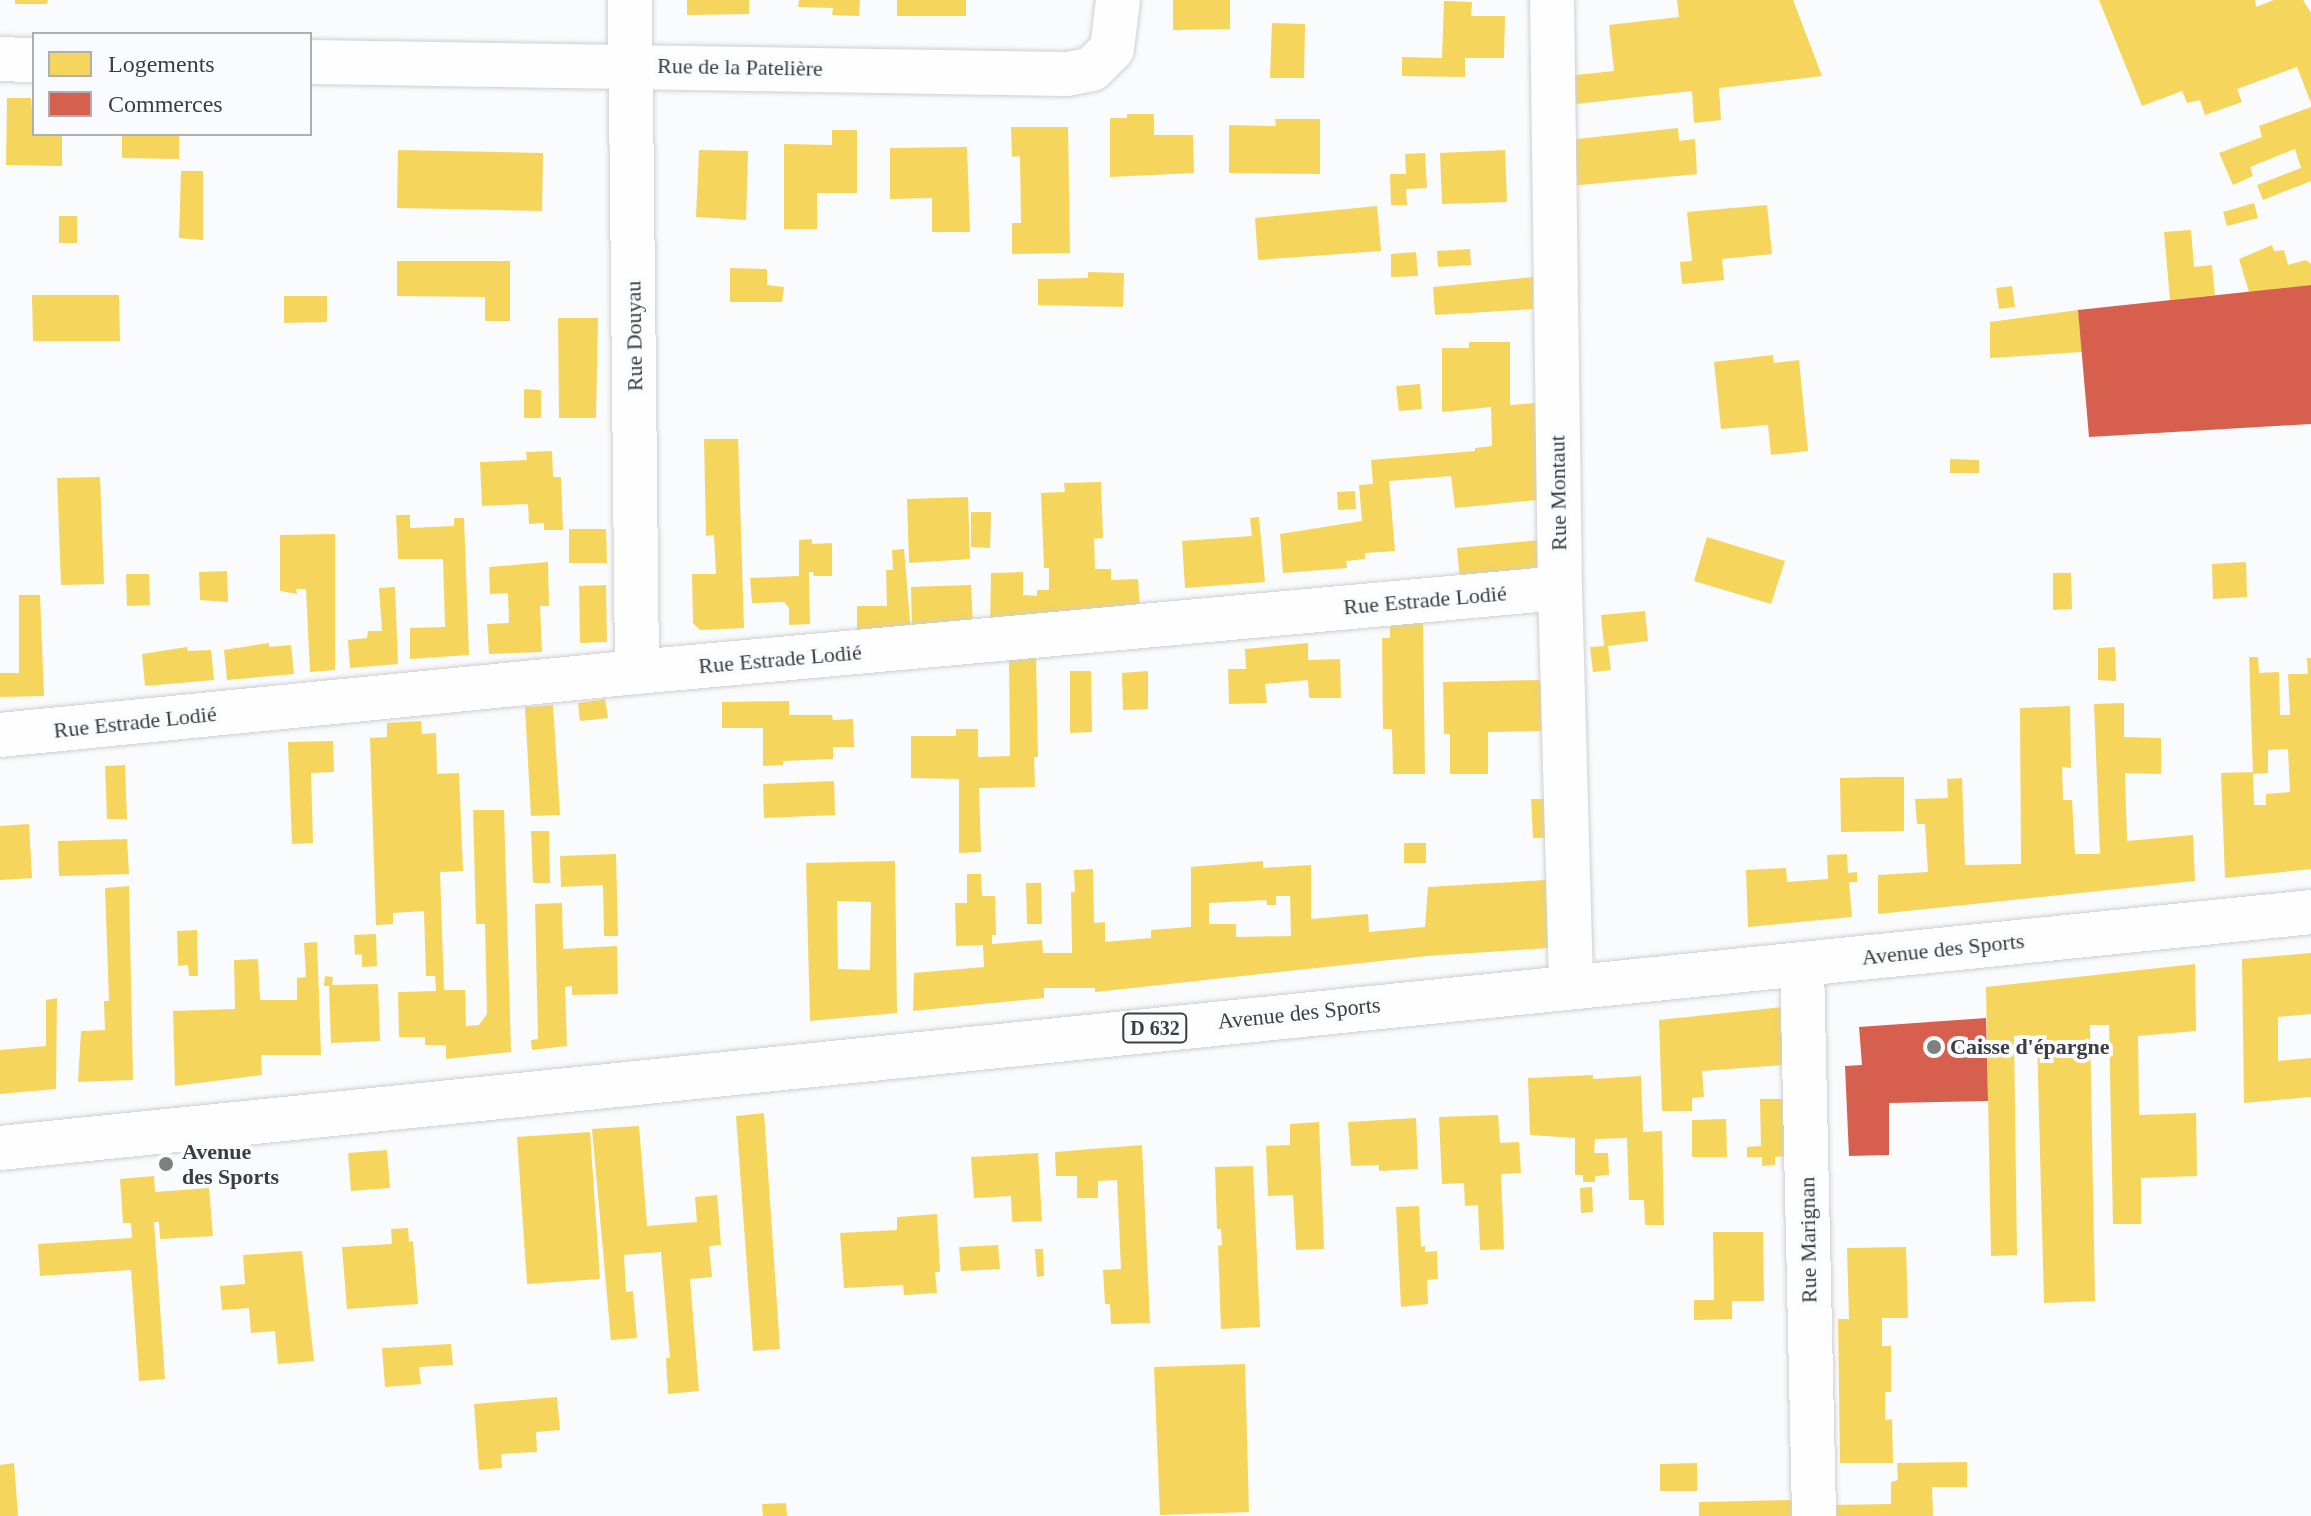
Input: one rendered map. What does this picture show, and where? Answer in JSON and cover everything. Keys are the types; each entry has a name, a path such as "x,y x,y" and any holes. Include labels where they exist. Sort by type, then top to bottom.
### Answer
{"street":[{"name":"Rue Douyau","path":"630,0 637,672"},
{"name":"Rue de la Patelière","path":"312,62 1067,74 1092,69 1112,49 1118,0"},
{"name":"Rue Montaut","path":"1552,0 1560,588 1571,987"},
{"path":"0,59 32,60"},
{"name":"Rue Estrade Lodié","path":"0,735 637,672 1560,588"},
{"name":"Avenue des Sports","path":"0,1148 2311,912"},
{"name":"Rue Marignan","path":"1802,964 1814,1516"}],"building: Logements":[{"path":"15,0 48,0 47,4 15,4"},
{"path":"687,0 749,0 749,14 687,15"},
{"path":"799,0 860,0 859,16 832,15 833,8 798,7"},
{"path":"897,0 966,0 966,16 897,16"},
{"path":"1173,0 1230,0 1230,29 1173,30"},
{"path":"1677,0 1793,0 1822,76 1719,88 1721,120 1694,123 1692,91 1567,105 1567,76 1614,71 1609,25 1679,17"},
{"path":"2099,0 2255,0 2256,7 2274,0 2303,0 2311,13 2311,103 2297,67 2237,89 2242,102 2205,115 2200,100 2187,103 2182,91 2142,106"},
{"path":"1444,1 1472,2 1471,16 1505,16 1504,58 1465,58 1465,77 1402,76 1402,57 1442,58"},
{"path":"1272,23 1305,24 1304,78 1270,78"},
{"path":"7,98 31,98 32,136 62,136 62,166 6,165"},
{"path":"2311,107 2311,181 2263,200 2257,185 2301,168 2295,149 2250,167 2253,176 2233,185 2219,153 2262,137 2259,126"},
{"path":"1127,114 1154,114 1154,135 1193,135 1194,173 1110,177 1110,118 1127,118"},
{"path":"1275,119 1320,119 1320,174 1229,173 1229,125 1276,126"},
{"path":"1011,127 1068,127 1070,253 1012,254 1012,223 1021,223 1020,156 1012,157"},
{"path":"1678,128 1679,141 1695,139 1697,174 1569,186 1568,140"},
{"path":"832,130 857,130 857,193 817,193 817,229 784,229 784,144 832,145"},
{"path":"122,136 179,136 179,159 122,158"},
{"path":"967,147 970,232 932,232 932,198 890,199 890,148"},
{"path":"398,150 543,153 542,211 397,208"},
{"path":"699,150 748,151 746,220 696,217"},
{"path":"1505,150 1507,202 1442,204 1440,153"},
{"path":"1425,153 1427,188 1406,189 1407,205 1391,205 1390,174 1406,174 1405,154"},
{"path":"181,171 203,171 203,240 179,238"},
{"path":"2254,203 2258,218 2227,226 2223,212"},
{"path":"1767,205 1772,254 1722,259 1724,280 1682,284 1680,262 1692,261 1687,212"},
{"path":"1377,206 1381,251 1258,260 1255,218"},
{"path":"59,216 77,216 77,243 59,243"},
{"path":"2191,230 2194,267 2212,265 2215,295 2170,300 2164,232"},
{"path":"2272,245 2274,251 2284,250 2288,265 2306,260 2311,264 2311,285 2249,292 2239,259"},
{"path":"1470,249 1471,265 1438,267 1437,251"},
{"path":"1416,252 1418,276 1391,277 1391,254"},
{"path":"397,261 510,261 510,321 485,321 485,297 397,296"},
{"path":"730,268 767,269 767,285 784,287 782,302 730,302"},
{"path":"1088,272 1124,273 1123,307 1038,305 1038,279 1088,278"},
{"path":"1533,277 1533,309 1435,315 1433,287"},
{"path":"2012,286 2015,307 1999,309 1996,288"},
{"path":"32,295 119,295 120,341 33,341"},
{"path":"284,296 327,296 327,322 284,323"},
{"path":"2078,310 2082,352 1990,358 1990,322"},
{"path":"558,318 598,318 596,418 559,418"},
{"path":"1469,342 1510,342 1510,405 1535,403 1537,500 1455,508 1451,476 1389,481 1395,551 1365,553 1365,559 1346,561 1347,568 1283,573 1280,534 1362,521 1359,485 1373,484 1371,460 1475,451 1475,448 1492,446 1491,407 1442,412 1442,348 1469,348"},
{"path":"1773,355 1774,363 1799,360 1808,451 1771,455 1768,425 1721,429 1714,362"},
{"path":"1420,384 1422,409 1399,411 1396,386"},
{"path":"524,389 541,390 541,418 524,418"},
{"path":"704,439 738,439 744,628 700,630 693,623 692,574 716,574 714,535 706,536"},
{"path":"552,451 553,477 561,477 563,530 544,530 544,523 529,524 528,504 482,506 480,462 527,460 526,452"},
{"path":"1950,459 1979,460 1979,473 1950,473"},
{"path":"100,477 104,584 61,585 57,478"},
{"path":"1101,482 1103,538 1094,539 1095,569 1111,569 1111,580 1138,579 1140,611 990,625 991,573 1023,572 1023,595 1037,596 1037,590 1049,590 1049,568 1044,568 1041,493 1065,492 1064,483"},
{"path":"1355,491 1356,509 1338,510 1337,492"},
{"path":"968,497 970,559 909,563 907,499"},
{"path":"971,512 991,512 990,548 971,547"},
{"path":"396,515 410,515 410,528 454,526 454,518 464,518 469,655 410,659 410,628 445,627 443,559 398,559"},
{"path":"1259,517 1265,582 1185,588 1182,541 1252,536 1250,518"},
{"path":"569,529 606,529 607,563 569,563"},
{"path":"335,534 335,670 310,672 306,589 296,589 297,594 280,591 280,535"},
{"path":"1707,537 1785,561 1771,604 1694,581"},
{"path":"812,539 812,544 832,543 832,576 814,576 813,572 809,572 810,624 789,625 789,608 784,602 752,603 750,578 799,576 799,540"},
{"path":"1538,540 1539,574 1460,581 1457,548"},
{"path":"904,549 911,632 857,638 857,606 887,606 886,570 893,570 892,550"},
{"path":"548,562 549,606 540,606 542,652 489,654 487,624 509,623 508,593 490,594 489,567"},
{"path":"2246,562 2247,597 2213,599 2212,564"},
{"path":"227,571 228,602 200,600 199,572"},
{"path":"2053,573 2071,573 2072,609 2053,610"},
{"path":"126,574 149,574 150,605 127,606"},
{"path":"606,585 607,642 580,643 579,586"},
{"path":"971,585 973,626 912,632 911,587"},
{"path":"395,587 398,664 350,668 348,640 367,638 368,631 382,631 379,588"},
{"path":"19,595 40,595 44,696 0,697 0,673 19,673"},
{"path":"1645,611 1648,641 1608,646 1611,670 1593,672 1590,647 1604,646 1601,615"},
{"path":"1423,621 1425,774 1393,774 1392,729 1383,729 1382,638 1390,638 1390,624"},
{"path":"269,643 269,647 291,645 294,674 227,680 224,650"},
{"path":"1308,643 1308,660 1340,659 1341,698 1309,698 1308,680 1265,684 1267,703 1229,704 1228,669 1246,669 1245,649"},
{"path":"187,647 188,651 211,650 214,680 145,686 142,654"},
{"path":"2115,647 2116,681 2098,680 2098,648"},
{"path":"1036,657 1038,757 1034,757 1035,787 979,788 981,852 959,853 959,779 911,778 911,736 956,736 956,729 978,729 978,757 1010,756 1009,660"},
{"path":"2249,657 2258,657 2259,673 2279,672 2280,715 2290,715 2288,674 2308,674 2307,658 2311,658 2311,869 2225,878 2221,773 2253,772","holes":["2288,749 2290,792 2266,794 2266,805 2254,805 2253,774 2268,773 2268,750"]},
{"path":"1070,671 1091,671 1092,732 1070,733"},
{"path":"1148,671 1148,709 1123,710 1122,673"},
{"path":"1542,680 1543,731 1488,732 1488,774 1450,774 1450,734 1444,734 1443,682"},
{"path":"605,699 608,718 580,721 578,703"},
{"path":"789,701 789,715 832,715 833,720 853,719 854,747 833,747 833,759 783,761 783,765 763,766 763,728 722,728 722,702"},
{"path":"2124,703 2124,737 2161,738 2161,774 2125,773 2127,841 2193,835 2195,881 1878,914 1878,875 1928,872 1925,824 1917,824 1915,799 1948,798 1947,779 1962,778 1965,865 2021,864 2020,708 2070,706 2071,768 2062,767 2063,800 2072,800 2075,854 2100,854 2094,704"},
{"path":"553,705 560,815 531,816 525,707"},
{"path":"421,721 422,734 436,733 437,774 459,773 463,871 440,872 444,990 465,990 466,1026 479,1025 487,1014 485,924 476,924 473,810 504,810 511,1052 446,1059 446,1045 425,1045 425,1037 399,1037 398,992 436,991 435,976 426,976 424,911 393,913 393,924 376,925 370,738 387,737 387,723"},
{"path":"333,741 334,772 311,773 313,843 292,844 288,742"},
{"path":"125,765 127,819 107,819 105,766"},
{"path":"1904,777 1904,831 1841,832 1840,778"},
{"path":"834,781 835,815 764,818 763,784"},
{"path":"1531,799 1546,799 1547,838 1533,838"},
{"path":"29,824 32,878 0,880 0,826"},
{"path":"531,831 549,831 550,883 533,883"},
{"path":"127,839 129,874 59,876 58,841"},
{"path":"1404,843 1426,843 1426,863 1404,863"},
{"path":"616,854 618,936 604,936 603,885 561,887 560,856"},
{"path":"1847,854 1848,873 1857,872 1857,882 1849,882 1852,917 1748,927 1746,870 1786,868 1787,882 1828,879 1827,855"},
{"path":"895,861 897,1013 810,1021 806,863","holes":["837,901 871,902 870,970 838,969"]},
{"path":"1263,861 1263,868 1311,865 1311,919 1368,914 1369,932 1425,927 1428,887 1547,880 1548,948 1427,956 1095,992 1095,988 1044,988 1044,998 913,1011 914,973 984,967 983,945 956,946 955,903 967,903 967,874 981,874 982,896 995,896 996,935 992,935 992,944 1042,940 1043,953 1072,953 1071,892 1075,892 1074,870 1093,869 1094,923 1105,922 1105,942 1151,938 1151,930 1191,927 1191,867","holes":["1276,896 1290,896 1291,936 1236,937 1236,924 1209,924 1209,903 1266,900 1267,905 1276,905"]},
{"path":"1026,883 1041,883 1042,924 1027,924"},
{"path":"129,886 133,1080 78,1082 81,1031 105,1030 104,1001 109,1001 105,888"},
{"path":"562,903 563,949 617,946 618,994 572,995 572,986 565,987 567,1046 532,1050 531,1040 538,1039 535,904"},
{"path":"197,930 198,976 189,976 188,965 178,966 177,931"},
{"path":"376,934 377,966 362,967 362,954 355,955 354,935"},
{"path":"317,942 321,1055 261,1055 262,1075 175,1086 173,1011 235,1009 234,960 258,959 260,1000 297,1000 297,978 306,977 304,943"},
{"path":"2311,953 2311,1014 2278,1017 2278,1061 2311,1058 2311,1097 2244,1103 2242,959"},
{"path":"2195,964 2196,1031 2138,1036 2139,1115 2196,1113 2197,1176 2141,1178 2141,1224 2113,1224 2109,1025 2090,1025 2095,1301 2044,1303 2037,1041 2029,1041 2027,1035 2014,1036 2017,1255 1991,1256 1986,987"},
{"path":"325,976 333,977 332,985 378,984 380,1041 331,1043 329,986 324,986"},
{"path":"57,998 56,1089 0,1094 0,1050 46,1046 46,1000"},
{"path":"1782,1007 1783,1065 1702,1071 1704,1097 1692,1098 1692,1111 1662,1111 1659,1020"},
{"path":"1593,1075 1593,1079 1641,1076 1643,1132 1662,1131 1664,1225 1645,1225 1644,1200 1629,1200 1627,1138 1595,1139 1594,1153 1608,1153 1609,1175 1595,1176 1595,1182 1583,1182 1583,1175 1575,1175 1575,1138 1530,1135 1528,1078"},
{"path":"1760,1099 1784,1099 1786,1156 1775,1157 1775,1165 1762,1166 1762,1157 1747,1157 1747,1147 1761,1146"},
{"path":"764,1113 780,1349 753,1351 736,1116"},
{"path":"1498,1115 1500,1143 1519,1142 1521,1173 1501,1174 1504,1249 1480,1250 1478,1205 1465,1206 1464,1183 1442,1184 1439,1117"},
{"path":"1416,1118 1418,1169 1379,1171 1379,1165 1351,1166 1348,1122"},
{"path":"1726,1119 1727,1157 1692,1157 1692,1120"},
{"path":"1319,1122 1324,1249 1296,1250 1293,1195 1268,1196 1266,1146 1290,1145 1290,1124"},
{"path":"639,1126 647,1226 697,1222 695,1197 717,1195 721,1245 709,1246 712,1277 690,1279 699,1391 668,1394 666,1358 670,1358 661,1252 624,1255 626,1292 633,1291 637,1338 611,1340 592,1129"},
{"path":"590,1132 600,1279 527,1284 517,1137"},
{"path":"1142,1145 1150,1323 1111,1324 1110,1304 1105,1304 1103,1270 1121,1269 1117,1180 1098,1181 1098,1198 1077,1198 1077,1176 1056,1176 1055,1152"},
{"path":"387,1150 390,1188 351,1191 348,1153"},
{"path":"1038,1153 1042,1221 1012,1222 1011,1196 974,1198 971,1157"},
{"path":"1253,1166 1260,1327 1221,1329 1218,1246 1222,1245 1221,1229 1217,1229 1215,1167"},
{"path":"154,1176 155,1192 209,1188 213,1236 160,1239 159,1222 154,1222 165,1379 139,1381 131,1270 40,1276 38,1244 132,1238 131,1223 123,1223 120,1179"},
{"path":"1592,1187 1593,1212 1581,1213 1580,1188"},
{"path":"1419,1206 1421,1247 1425,1246 1425,1252 1437,1251 1438,1279 1427,1280 1428,1304 1401,1307 1396,1207"},
{"path":"937,1214 940,1272 935,1272 937,1293 904,1295 903,1285 844,1288 840,1233 897,1230 897,1217"},
{"path":"408,1228 409,1242 413,1241 418,1304 347,1309 342,1247 392,1244 391,1229"},
{"path":"1713,1232 1763,1232 1764,1301 1732,1301 1732,1319 1694,1320 1694,1300 1714,1300"},
{"path":"998,1245 1000,1269 961,1271 959,1247"},
{"path":"1906,1247 1908,1318 1882,1318 1882,1346 1891,1346 1891,1392 1885,1392 1885,1420 1892,1419 1893,1463 1840,1463 1838,1319 1849,1319 1847,1248"},
{"path":"1035,1249 1043,1249 1044,1276 1037,1277"},
{"path":"302,1251 314,1361 278,1364 275,1331 251,1333 249,1308 222,1310 220,1286 245,1284 243,1255"},
{"path":"451,1344 453,1365 419,1367 421,1384 385,1387 382,1348"},
{"path":"1245,1364 1249,1512 1160,1515 1154,1367"},
{"path":"557,1397 560,1430 536,1432 537,1452 501,1454 502,1468 479,1470 474,1404"},
{"path":"1967,1462 1967,1487 1932,1487 1933,1516 1829,1516 1829,1505 1891,1504 1891,1482 1898,1480 1897,1463"},
{"path":"14,1463 18,1516 0,1516 0,1465"},
{"path":"1697,1463 1697,1491 1660,1491 1660,1464"},
{"path":"1792,1500 1792,1516 1699,1516 1699,1502"},
{"path":"786,1503 787,1516 763,1516 762,1504"}],"building: Commerces":[{"path":"2311,285 2311,424 2089,437 2078,310"},
{"path":"1986,1018 1988,1101 1889,1103 1889,1155 1849,1156 1845,1066 1862,1065 1859,1027"}],"place":[{"name":"Caisse d'épargne","path":"1934,1047"},
{"name":"Avenue des Sports","path":"166,1164"}]}
